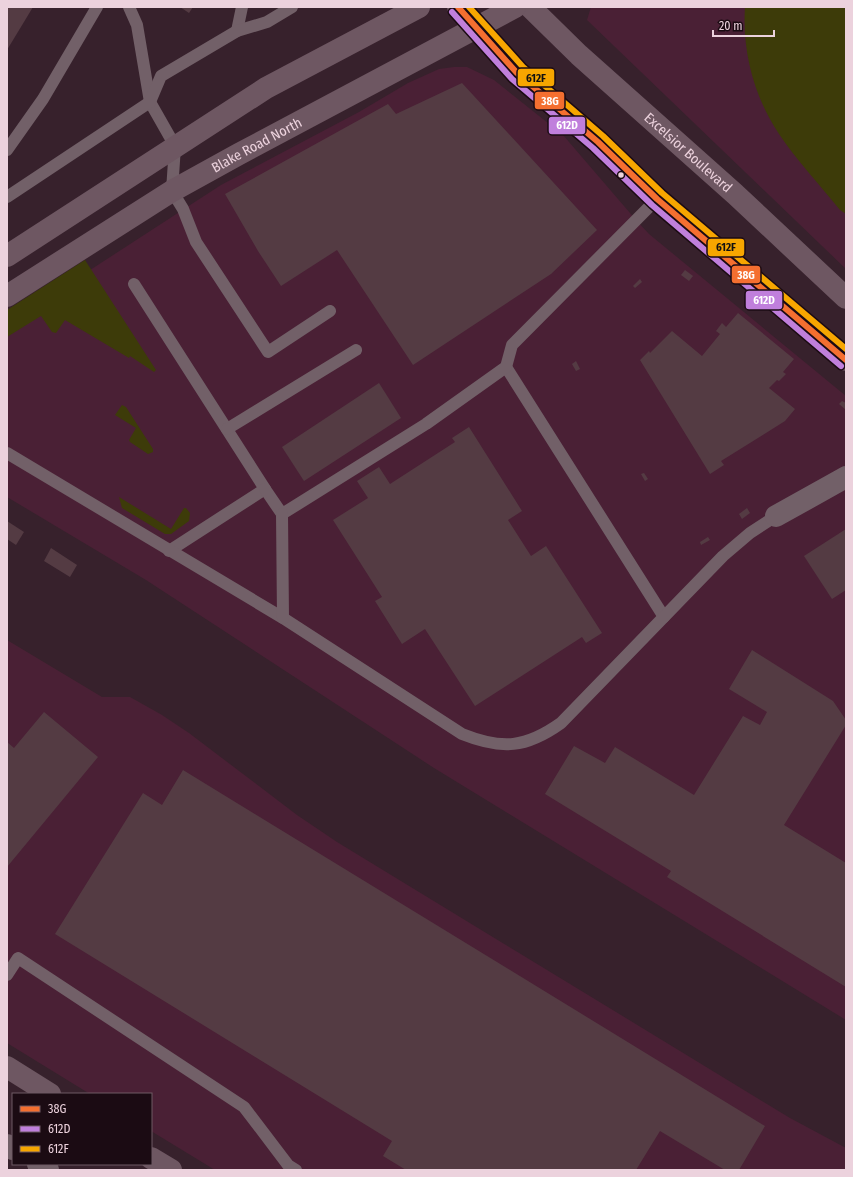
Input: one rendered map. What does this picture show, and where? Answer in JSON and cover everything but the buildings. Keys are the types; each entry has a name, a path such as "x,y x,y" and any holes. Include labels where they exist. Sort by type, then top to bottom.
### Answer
{"street":[{"path":"7,256 266,88 419,7"},
{"path":"458,7 475,28 517,73 598,142 658,199 846,360"},
{"name":"Blake Road North","path":"7,296 172,191 515,7"},
{"name":"Excelsior Boulevard","path":"530,7 579,55 735,194 846,298"},
{"path":"776,516 846,477"},
{"path":"7,1067 48,1093"},
{"path":"152,1159 171,1170"}],"lane":[{"path":"7,150 43,99 97,7"},
{"path":"129,7 136,25 150,102 175,146 172,191 183,209 196,242 268,352 330,311"},
{"path":"237,31 242,7"},
{"path":"7,196 150,102 161,76 237,31 267,22 292,7"},
{"path":"282,514 426,424 506,367 512,346 658,199"},
{"path":"134,284 282,514 283,618"},
{"path":"227,429 356,350"},
{"path":"506,367 664,617"},
{"path":"7,453 283,618 462,734 484,743 522,743 542,736 561,722 723,556 750,533 776,516"},
{"path":"169,551 266,489"},
{"path":"7,975 18,958 244,1107 288,1165 296,1170"}],"shaded area":[{"path":"591,7 846,7 846,269 587,20"},
{"path":"745,7 846,7 846,214 840,210 793,154 770,120 756,89 748,57"},
{"path":"467,67 494,80 563,135 649,234 846,396 846,1020 434,768 146,580 7,497 7,324 221,185 359,112 408,83 439,69"},
{"path":"85,260 156,370 154,372 130,356 129,358 65,320 56,333 52,332 41,316 7,337 7,310"},
{"path":"122,405 126,407 153,449 153,452 148,454 130,442 129,440 136,428 115,415"},
{"path":"119,497 171,529 184,508 186,508 190,513 189,521 171,534 165,534 122,508"},
{"path":"7,640 102,697 130,697 162,715 189,733 297,815 337,842 790,1118 846,1148 846,1170 215,1170 152,1132 152,1093 88,1093 7,1043"}],"transit line":[{"name":"38G","path":"458,7 517,73 598,142 657,199 846,360"},
{"name":"612F","path":"469,7 523,67 603,136 662,193 846,349"},
{"name":"612D","path":"452,12 512,79 593,148 652,205 841,366"}]}
